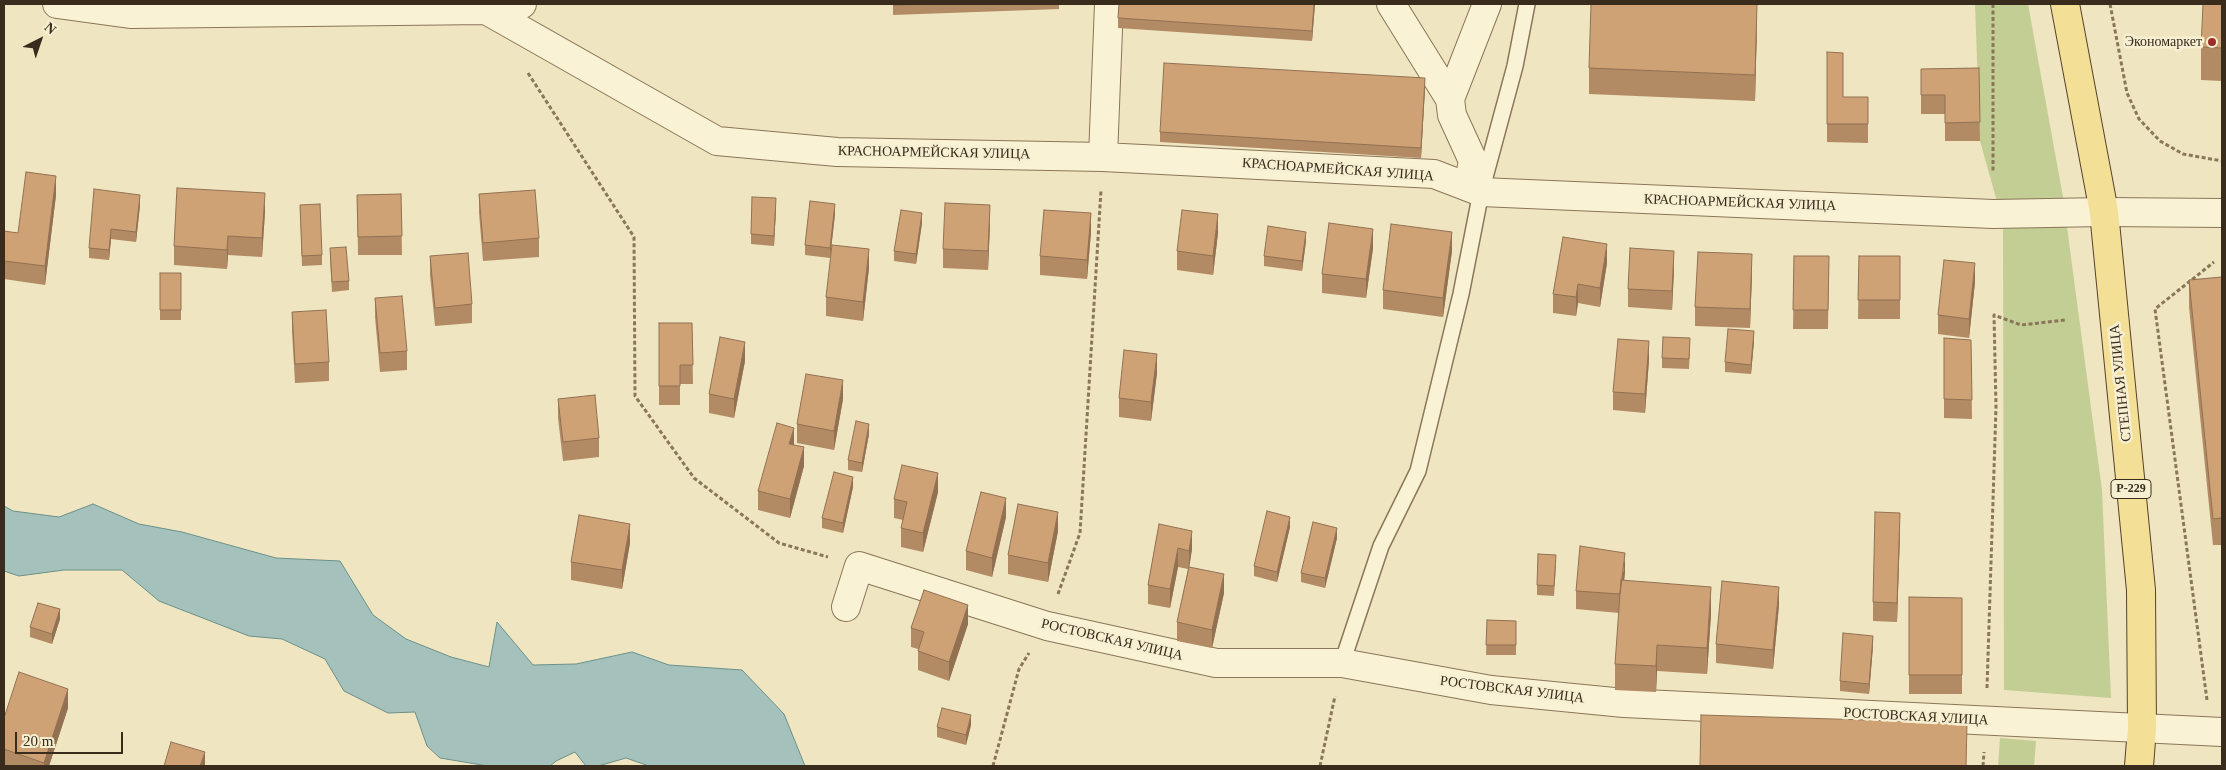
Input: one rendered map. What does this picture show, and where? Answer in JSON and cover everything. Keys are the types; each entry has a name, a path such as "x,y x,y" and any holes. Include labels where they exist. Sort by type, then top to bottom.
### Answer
{"main road":[{"name":"СТЕПНАЯ УЛИЦА","path":"2065,4 2104,212 2141,590 2142,728 2139,766"}],"street":[{"path":"56,4 130,9 486,10 522,4"},
{"path":"1103,157 1109,4"},
{"path":"1391,4 1450,99 1452,115 1473,160 1475,189"},
{"path":"1450,99 1487,4"},
{"name":"КРАСНОАРМЕЙСКАЯ УЛИЦА","path":"486,10 717,141 837,152 1103,157 1434,174 1475,189 1993,214 2104,212 2222,213"},
{"path":"846,608 860,566"},
{"name":"РОСТОВСКАЯ УЛИЦА","path":"860,566 1047,626 1216,663 1342,663 1491,690 1624,703 2222,732"}],"lane":[{"path":"1342,663 1381,546 1418,471 1461,294 1475,189 1515,66 1527,4"}],"path":[{"path":"1993,4 1993,172"},
{"path":"2110,4 2127,93 2139,120 2160,141 2183,154 2222,161"},
{"path":"525,68 634,237 634,396 694,478 778,543 860,566"},
{"path":"994,766 1019,669 1047,626 1080,533 1103,157"},
{"path":"2208,705 2155,310 2214,262"},
{"path":"1983,766 1996,407 1994,315 2020,325 2065,320"},
{"path":"1320,766 1342,663"}],"green space":[{"path":"1975,4 2028,4 2063,197 2102,490 2111,698 2004,690 2003,223 1980,141"},
{"path":"2000,738 2036,741 2034,766 1998,766"}],"water":[{"path":"93,504 139,524 182,532 276,558 340,561 373,615 406,639 451,657 489,667 497,622 533,665 576,664 632,652 669,665 742,670 784,714 805,766 649,766 626,758 598,766 586,766 575,752 550,766 488,766 440,758 427,746 415,712 388,713 344,691 325,659 282,639 249,636 159,601 122,570 64,570 19,576 4,571 4,506 13,511 59,517"}],"building":[{"path":"893,4 935,4 893,5"},
{"path":"1119,4 1314,4 1312,31 1118,18"},
{"path":"1591,4 1757,4 1755,75 1589,68"},
{"path":"2203,4 2222,4 2222,48 2201,47"},
{"path":"1827,52 1843,53 1843,97 1868,97 1868,124 1827,124"},
{"path":"1164,63 1425,78 1421,148 1160,132"},
{"path":"1979,68 1980,122 1945,123 1945,95 1921,95 1921,69"},
{"path":"26,172 56,176 45,266 4,261 4,231 18,233"},
{"path":"177,188 265,193 262,238 228,236 227,250 174,246"},
{"path":"94,189 140,195 136,232 111,229 109,250 89,248"},
{"path":"535,190 539,238 483,243 479,194"},
{"path":"401,194 402,236 358,237 357,195"},
{"path":"752,197 776,198 774,236 751,234"},
{"path":"810,201 835,204 830,248 805,245"},
{"path":"945,203 990,205 988,251 943,249"},
{"path":"320,204 322,255 302,256 300,205"},
{"path":"901,210 922,213 916,254 894,251"},
{"path":"1044,210 1091,213 1087,260 1040,256"},
{"path":"1182,210 1218,214 1213,256 1177,251"},
{"path":"1329,223 1373,229 1366,279 1322,274"},
{"path":"1391,224 1452,232 1443,298 1383,290"},
{"path":"1268,226 1306,232 1302,261 1264,256"},
{"path":"1563,237 1607,244 1600,288 1578,284 1576,297 1553,294"},
{"path":"832,245 869,249 863,302 826,297"},
{"path":"346,247 349,281 332,282 330,248"},
{"path":"1630,248 1674,251 1672,291 1628,289"},
{"path":"1698,252 1752,254 1750,309 1695,307"},
{"path":"468,253 472,304 435,308 430,256"},
{"path":"1794,256 1829,256 1828,310 1793,310"},
{"path":"1859,256 1900,256 1900,300 1858,300"},
{"path":"1944,260 1975,263 1969,319 1938,315"},
{"path":"160,273 181,273 181,310 160,310"},
{"path":"2222,277 2222,518 2213,519 2189,280"},
{"path":"402,296 407,351 380,353 375,298"},
{"path":"326,310 329,362 295,364 292,312"},
{"path":"659,323 692,323 693,365 680,365 680,386 659,386"},
{"path":"1728,329 1754,331 1751,365 1725,362"},
{"path":"720,337 745,342 734,399 709,394"},
{"path":"1663,337 1690,338 1689,359 1662,358"},
{"path":"1944,338 1971,340 1972,400 1944,399"},
{"path":"1618,339 1649,341 1645,394 1613,392"},
{"path":"1124,350 1157,354 1151,402 1119,398"},
{"path":"806,374 843,380 834,431 797,424"},
{"path":"595,395 599,438 563,442 558,399"},
{"path":"856,421 869,424 862,463 848,460"},
{"path":"777,423 794,428 789,444 804,447 790,499 758,491"},
{"path":"902,465 938,473 923,533 901,528 907,502 894,499"},
{"path":"834,472 853,477 843,523 822,518"},
{"path":"981,492 1006,498 992,558 966,551"},
{"path":"1018,504 1058,512 1048,563 1008,555"},
{"path":"1267,511 1290,517 1277,572 1254,566"},
{"path":"1875,512 1900,513 1897,603 1873,602"},
{"path":"579,515 630,524 622,570 571,562"},
{"path":"1313,522 1337,528 1325,578 1301,573"},
{"path":"1159,524 1192,531 1189,551 1178,548 1170,589 1148,585"},
{"path":"1580,546 1625,553 1620,594 1576,591"},
{"path":"1538,554 1556,555 1554,586 1537,585"},
{"path":"1189,567 1224,574 1212,630 1177,622"},
{"path":"1621,580 1711,587 1707,648 1657,645 1656,666 1615,664"},
{"path":"1722,581 1779,587 1773,650 1716,644"},
{"path":"924,590 968,605 949,662 918,651 924,632 911,628"},
{"path":"1909,597 1962,598 1962,675 1909,675"},
{"path":"38,603 60,609 52,634 30,627"},
{"path":"1487,620 1516,621 1516,645 1486,645"},
{"path":"1843,633 1873,636 1869,684 1840,681"},
{"path":"19,672 68,689 44,763 4,749 4,718"},
{"path":"942,708 971,715 966,735 937,727"},
{"path":"1701,715 1967,723 1966,766 1700,766"},
{"path":"171,742 205,752 200,766 164,766"}],"place":[{"name":"Экономаркет","path":"2212,42"}]}
